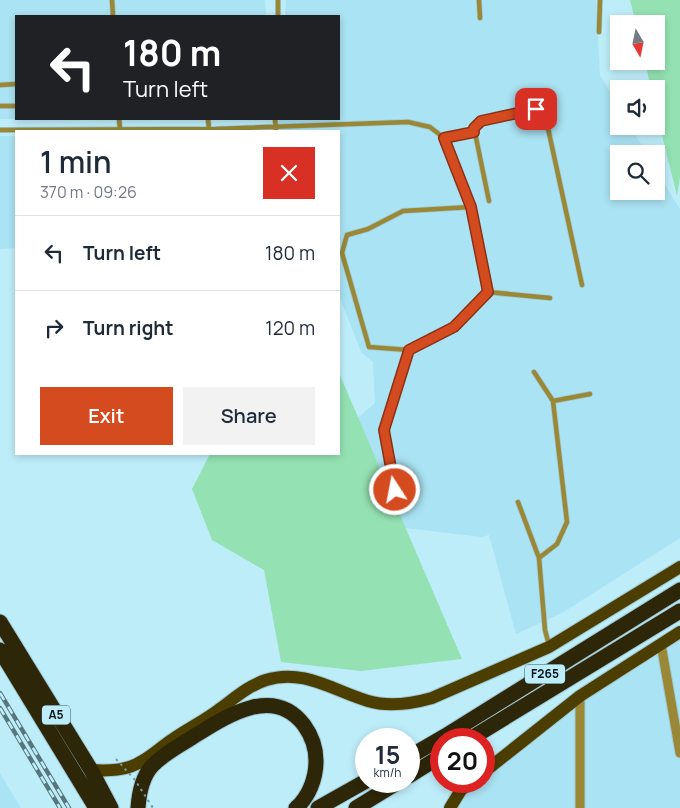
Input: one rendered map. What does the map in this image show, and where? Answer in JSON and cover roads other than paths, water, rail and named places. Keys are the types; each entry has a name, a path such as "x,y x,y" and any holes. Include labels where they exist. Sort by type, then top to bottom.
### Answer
{"highway":[{"name":"F265","path":"420,751 680,590"},
{"name":"F265","path":"488,728 680,611"},
{"name":"A5","path":"0,622 91,770 111,808"},
{"name":"A5","path":"0,650 96,808"},
{"path":"138,808 140,788 152,766 169,752 234,712 250,707 269,705 285,710 298,718 314,741 316,757 313,782 296,808"},
{"path":"318,808 355,787"},
{"path":"356,808 380,793"}],"main road":[{"path":"91,770 110,771 141,762 171,740 220,709 244,689 265,680 279,677 308,679 368,701 392,704 415,703 439,695 549,647 680,567"},
{"path":"495,763 580,696 680,632"},
{"path":"450,808 459,793"}],"street":[{"path":"660,644 680,753"},
{"path":"580,696 580,808"}],"lane":[{"path":"112,0 113,15"},
{"path":"278,0 278,15"},
{"path":"479,0 480,18"},
{"path":"599,32 600,0"},
{"path":"0,85 15,84"},
{"path":"0,106 15,106"},
{"path":"489,201 474,132 476,125 484,120 536,109 544,115 582,284"},
{"path":"119,120 120,129"},
{"path":"208,120 209,129"},
{"path":"0,130 276,130 408,122 430,127 444,138 471,207 488,292"},
{"path":"444,138 474,132"},
{"path":"471,207 403,210 368,229 347,235 342,254 369,347 409,350 454,327 488,292"},
{"path":"488,292 550,298"},
{"path":"395,490 384,430 409,350"},
{"path":"534,372 553,401 567,522 556,544 539,558"},
{"path":"553,401 590,394"},
{"path":"518,502 539,558 545,630 549,647"}],"railway":[{"path":"0,693 69,808"},
{"path":"0,708 60,808"}]}
